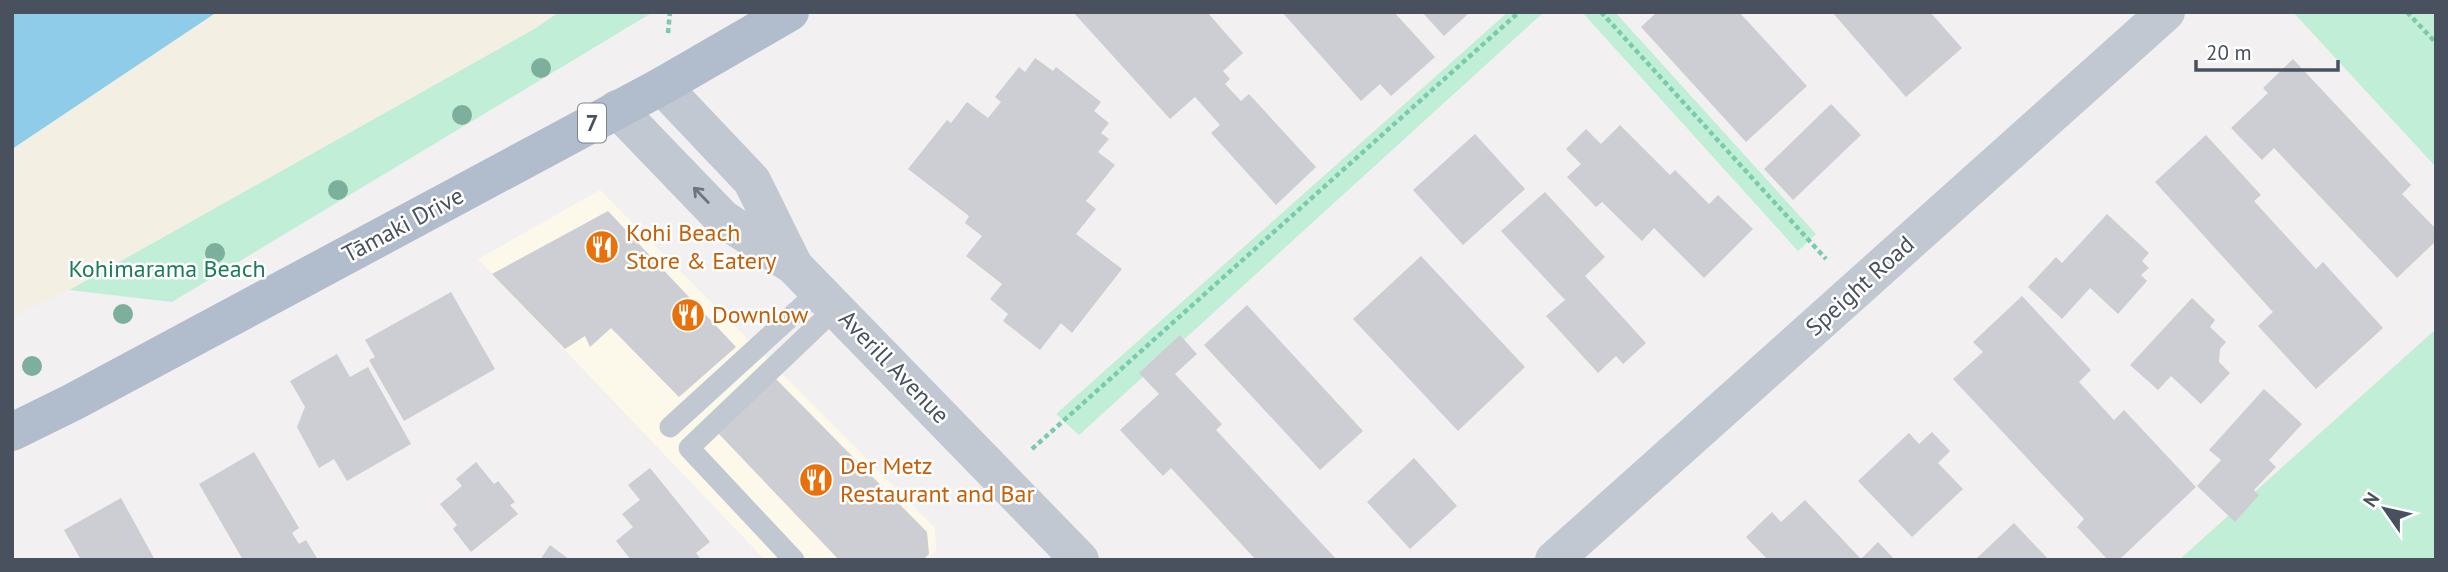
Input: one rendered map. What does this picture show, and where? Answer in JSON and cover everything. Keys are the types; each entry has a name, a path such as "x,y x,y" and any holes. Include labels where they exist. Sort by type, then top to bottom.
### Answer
{"main road":[{"name":"Tāmaki Drive","path":"12,432 73,402 662,86 790,12"}],"street":[{"name":"Speight Road","path":"1554,560 2166,12"},
{"name":"Averill Avenue","path":"662,86 752,181 816,288"},
{"name":"Averill Avenue","path":"617,109 722,218 816,288 1000,477 1066,555"}],"lane":[{"path":"670,427 816,288"},
{"path":"794,560 689,448 816,288"}],"path":[{"path":"1000,477 1519,12"},
{"path":"1601,12 1855,291"},
{"path":"2407,12 2436,43"}],"shaded area":[{"path":"600,190 935,528 936,551 926,560 765,560 478,259"}],"green space":[{"name":"Kohimarama Beach","path":"559,12 653,12 172,302 69,290 534,29"},
{"path":"1508,12 1544,12 1079,435 1056,414"},
{"path":"1582,12 1615,12 1816,234 1798,251"},
{"path":"2293,12 2436,12 2436,167"},
{"path":"2436,329 2436,560 2179,560"}],"sand":[{"name":"Kohimarama Beach","path":"217,12 559,12 534,29 69,290 12,317 12,149"}],"water":[{"path":"12,12 217,12 12,149"}],"building":[{"path":"1073,12 1207,12 1243,53 1223,71 1230,79 1225,84 1241,101 1249,94 1316,167 1276,205 1211,133 1220,125 1195,97 1170,119"},
{"path":"1282,12 1394,12 1435,57 1391,96 1380,84 1361,101"},
{"path":"1422,12 1470,12 1444,36"},
{"path":"1657,12 1739,12 1807,86 1746,142 1641,27"},
{"path":"1832,12 1930,12 1962,48 1906,97"},
{"path":"1035,58 1053,71 1056,67 1101,102 1094,111 1109,123 1101,133 1109,139 1098,152 1115,165 1086,201 1096,209 1076,234 1122,269 1072,333 1061,323 1040,350 1003,321 1008,314 990,299 1002,284 966,256 982,236 965,223 969,216 908,169 947,120 951,123 967,102 988,118 1001,102 995,97 1019,67 1025,72"},
{"path":"2293,59 2411,185 2402,194 2436,229 2436,241 2397,278 2274,148 2262,160 2231,128 2268,93 2263,88"},
{"path":"1831,104 1861,135 1793,200 1764,169"},
{"path":"1620,125 1670,175 1675,170 1709,204 1718,195 1753,229 1704,278 1654,228 1642,241 1602,202 1596,207 1567,177 1581,164 1566,149 1586,129 1601,144"},
{"path":"1475,134 1525,189 1463,245 1413,190"},
{"path":"2206,135 2261,195 2254,201 2316,269 2323,262 2383,328 2316,389 2258,326 2273,312 2155,182"},
{"path":"1545,192 1605,257 1585,276 1646,343 1623,364 1616,356 1598,373 1546,316 1565,300 1501,231"},
{"path":"608,211 736,347 679,397 611,328 590,347 585,336 565,349 492,274"},
{"path":"2107,214 2149,253 2142,261 2149,268 2141,275 2147,281 2118,314 2090,288 2062,319 2028,287 2056,257 2062,263"},
{"path":"1421,256 1525,367 1458,431 1353,319"},
{"path":"451,292 495,369 404,421 369,360 375,357 365,340"},
{"path":"2022,296 2091,370 2079,382 2114,420 2124,410 2196,487 2119,560 2108,560 2077,527 2084,519 1953,379 1983,352 1973,342"},
{"path":"2192,298 2215,320 2210,327 2226,342 2220,349 2219,362 2230,373 2201,404 2171,376 2158,390 2130,365"},
{"path":"1247,305 1363,431 1320,470 1204,345"},
{"path":"1180,335 1197,354 1175,374 1222,424 1216,430 1337,560 1256,560 1171,468 1163,476 1120,430 1159,394 1139,373"},
{"path":"337,354 350,377 368,367 411,444 347,481 334,459 319,468 297,427 305,407 290,381"},
{"path":"775,378 927,532 929,554 923,560 839,560 718,433"},
{"path":"2264,389 2302,424 2269,460 2276,467 2254,490 2259,495 2235,522 2197,486 2221,460 2209,450"},
{"path":"1932,432 1950,451 1938,463 1963,489 1912,537 1858,481 1909,433 1919,444"},
{"path":"254,452 299,528 292,533 299,544 306,540 318,560 243,560 199,484"},
{"path":"1414,458 1457,506 1410,549 1367,502"},
{"path":"476,462 494,484 498,481 515,502 510,505 518,514 471,552 453,529 457,525 440,504 462,486 456,479"},
{"path":"650,468 710,542 696,553 701,560 631,560 616,541 633,527 622,514 640,500 628,485"},
{"path":"121,498 155,560 81,560 64,530"},
{"path":"1805,500 1861,559 1878,542 1895,560 1768,560 1746,537 1772,512 1781,522"},
{"path":"2014,523 2049,560 1975,560"},
{"path":"550,545 570,560 540,560"}],"place":[{"name":"Kohi Beach Store & Eatery","path":"602,247"},
{"name":"Downlow","path":"688,315"},
{"name":"Der Metz Restaurant and Bar","path":"816,480"}]}
